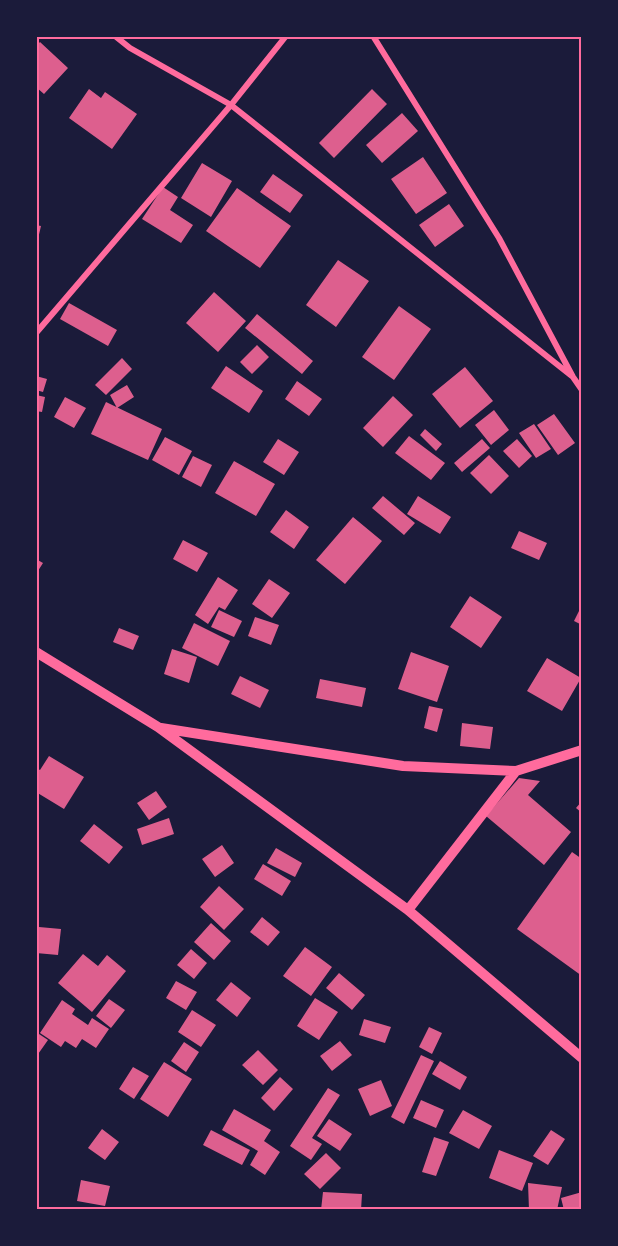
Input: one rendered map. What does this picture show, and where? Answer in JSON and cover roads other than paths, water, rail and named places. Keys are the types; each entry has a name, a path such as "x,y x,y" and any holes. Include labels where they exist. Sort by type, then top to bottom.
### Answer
{"street":[{"path":"115,36 130,48 231,105 573,377"},
{"path":"36,333 231,105 286,36"},
{"path":"373,36 499,238 582,390"},
{"path":"36,652 158,727 408,910 582,1058"},
{"path":"158,727 403,766 516,771 582,750"},
{"path":"408,910 516,771"}]}
